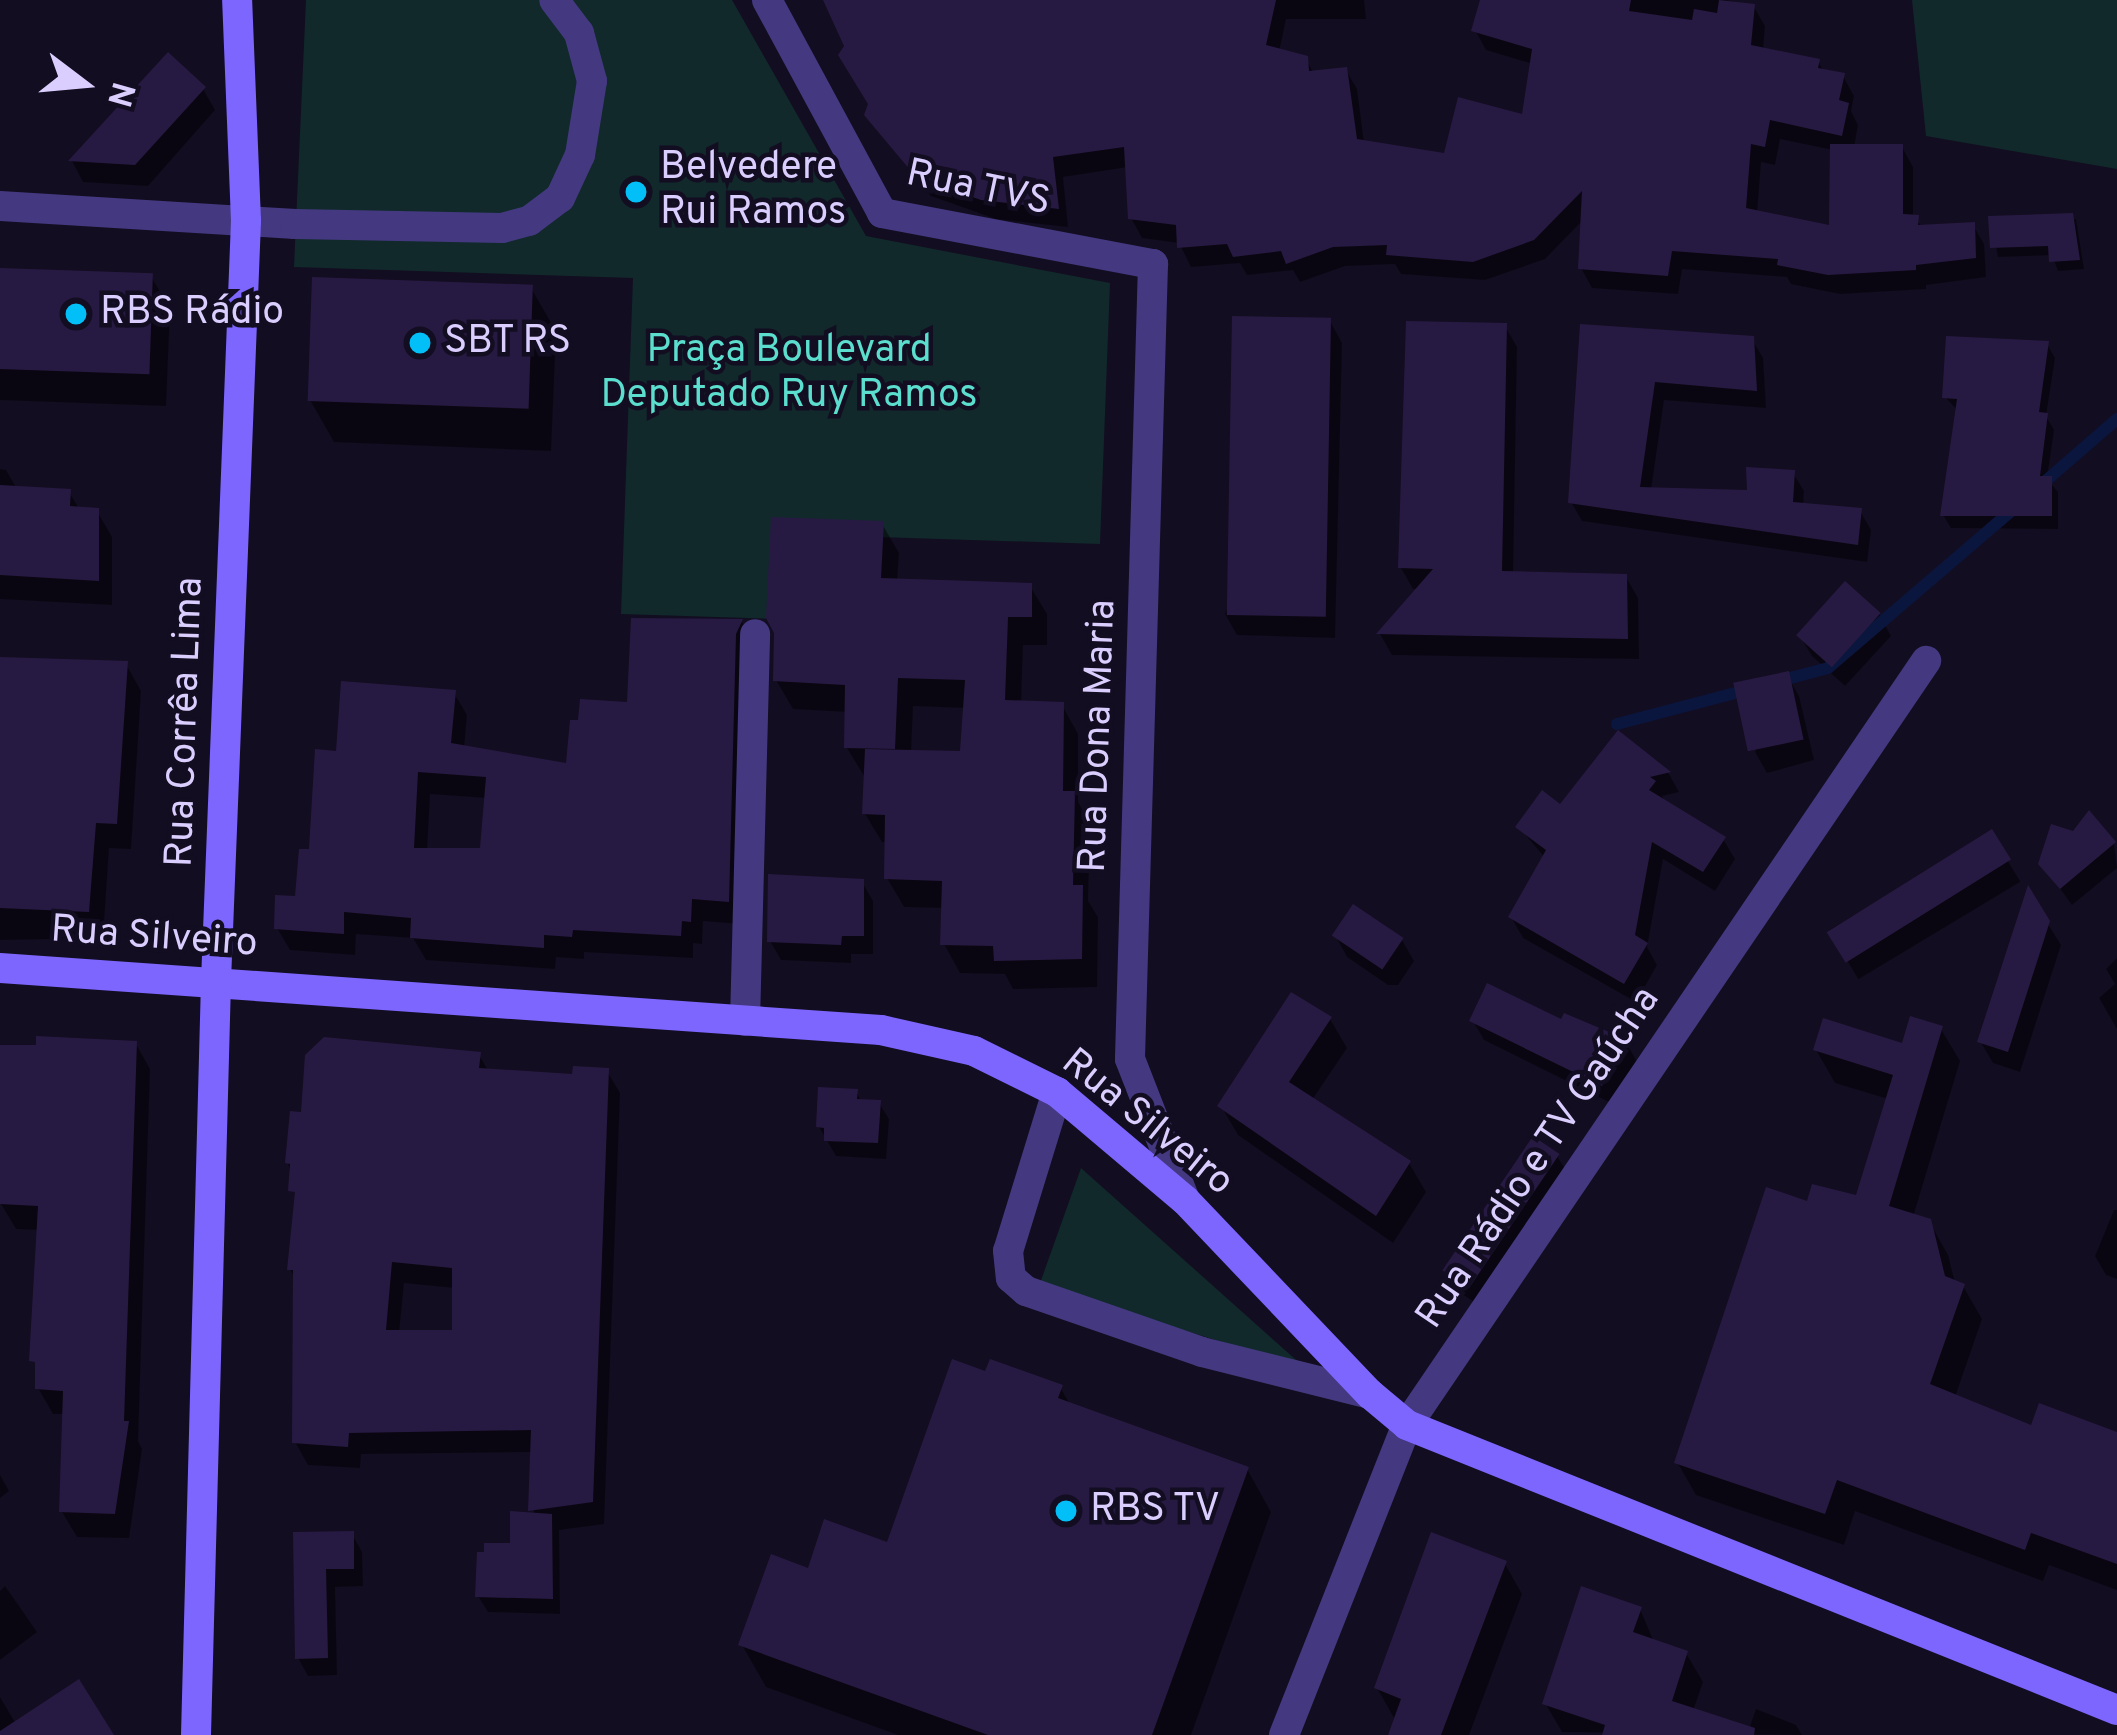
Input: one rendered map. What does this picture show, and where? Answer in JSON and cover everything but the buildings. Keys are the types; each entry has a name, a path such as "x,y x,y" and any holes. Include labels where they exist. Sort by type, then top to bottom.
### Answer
{"street":[{"name":"Rua Corrêa Lima","path":"196,1735 216,981 246,220 237,0"},
{"path":"0,206 502,228 529,221 560,198 580,155 592,81 579,33 554,0"},
{"name":"Rua TVS","path":"767,0 882,213 1153,264"},
{"name":"Rua Dona Maria","path":"1153,264 1130,1059 1185,1200"},
{"path":"745,1021 755,634"},
{"name":"Rua Rádio e TV Gaúcha","path":"1284,1735 1407,1425 1926,661"},
{"name":"Rua Silveiro","path":"0,968 881,1030 974,1051 1058,1092 1185,1200 1370,1394 1407,1425 2117,1709"},
{"path":"1058,1092 1008,1251 1011,1278 1026,1291 1202,1352 1370,1394"}],"green space":[{"name":"Praça Boulevard Deputado Ruy Ramos","path":"306,0 732,0 866,236 1110,283 1100,544 816,535 813,620 621,614 633,278 294,267"},
{"path":"1912,0 2117,0 2117,169 1926,136"},
{"path":"1081,1168 1304,1367 1039,1286"}],"waterway":[{"path":"2041,485 2117,419"},
{"path":"1775,682 1828,668 2017,506"},
{"path":"1617,724 1750,689"}],"place":[{"name":"Belvedere Rui Ramos","path":"636,192"},
{"name":"RBS Rádio","path":"76,314"},
{"name":"SBT RS","path":"420,343"},
{"name":"RBS TV","path":"1066,1511"}]}
